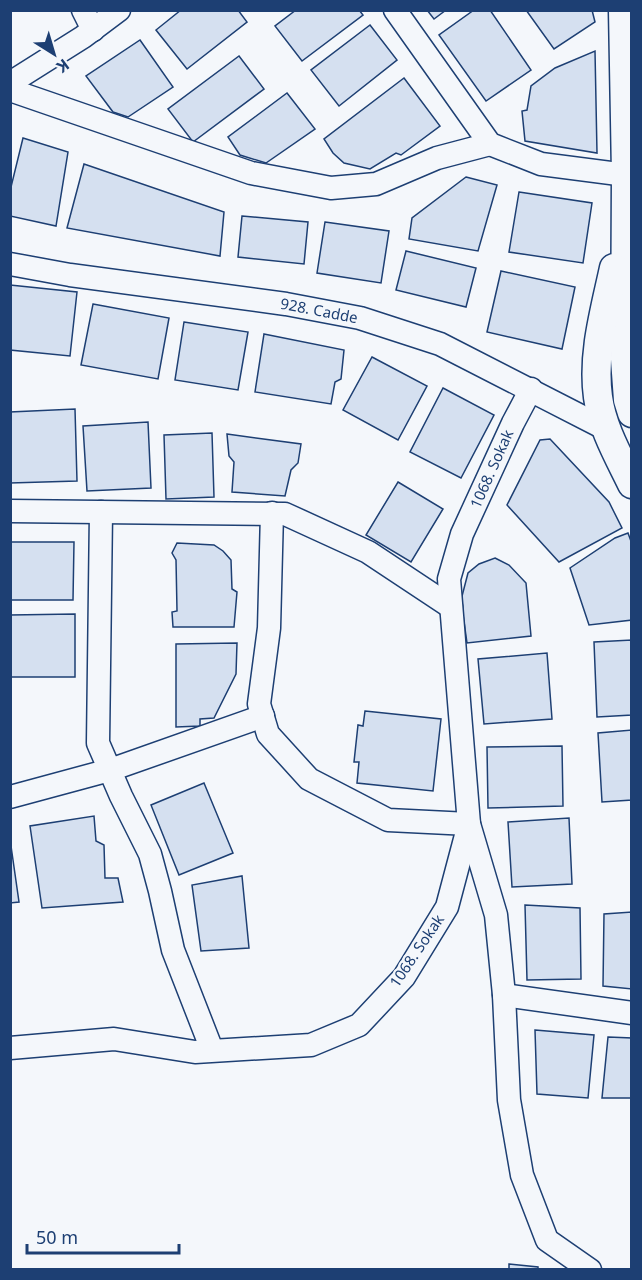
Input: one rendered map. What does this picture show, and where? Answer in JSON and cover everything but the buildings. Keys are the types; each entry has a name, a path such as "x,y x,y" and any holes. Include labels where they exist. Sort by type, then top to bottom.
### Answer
{"main road":[{"path":"626,12 626,359 628,400 632,413"},
{"path":"625,213 600,330 596,369 598,399 619,434 632,484"}],"street":[{"path":"10,83 88,20 119,10"},
{"path":"395,10 490,144 541,164 626,175"},
{"path":"10,90 251,173 331,188 376,184 437,158 490,144"},
{"name":"928. Cadde","path":"10,264 70,275 286,304 360,318 440,344 619,434"},
{"name":"1068. Sokak","path":"10,1048 114,1039 195,1052 311,1046 359,1025 404,977 447,908 469,824 449,579 462,534 531,389"},
{"path":"10,511 285,513 368,552 451,607"},
{"path":"101,512 98,743 150,854 173,950 212,1050"},
{"path":"272,513 269,628 259,704 268,734 309,779 388,820 469,824 496,915 504,995 509,1100 522,1175 547,1240 590,1269"},
{"path":"10,797 110,770 263,716"},
{"path":"504,995 632,1013"}]}
